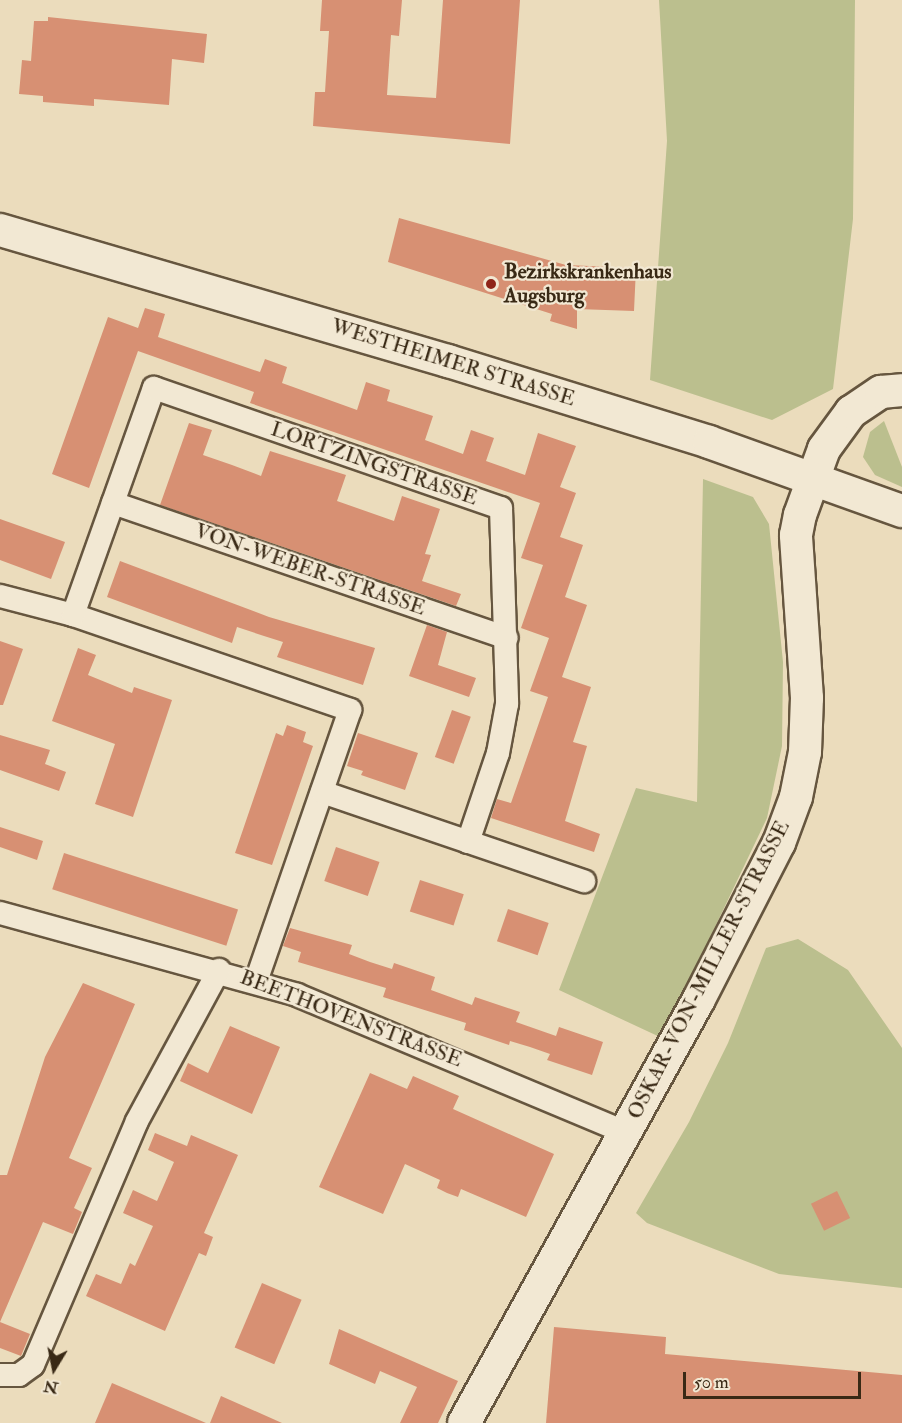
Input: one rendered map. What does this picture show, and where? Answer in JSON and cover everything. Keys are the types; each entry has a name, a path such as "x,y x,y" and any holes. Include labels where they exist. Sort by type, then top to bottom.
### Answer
{"street":[{"name":"WESTHEIMER STRASSE","path":"0,230 459,364 709,442 902,511"},
{"name":"LORTZINGSTRASSE","path":"73,615 154,388 501,508 509,676 504,731 468,842"},
{"name":"OSKAR-VON-MILLER-STRASSE","path":"464,1423 625,1132 780,843 796,797 805,752 807,698 796,535 811,479 824,448 850,412 881,392 902,390"},
{"name":"VON-WEBER-STRASSE","path":"113,503 507,638"},
{"path":"0,596 73,615 350,710 256,982"},
{"path":"322,792 584,880"},
{"name":"BEETHOVENSTRASSE","path":"0,913 219,970 256,982 459,1059 625,1132"},
{"path":"0,1374 19,1375 33,1365 137,1121 219,970"}],"green space":[{"path":"659,0 855,0 853,219 833,389 772,420 650,380 667,141"},
{"path":"884,421 902,467 902,487 875,475 863,457 870,432"},
{"path":"703,479 753,497 769,524 783,662 782,746 767,818 662,1038 559,990 636,788 697,802"},
{"path":"798,939 848,970 902,1048 902,1288 779,1274 647,1223 636,1213 689,1122 728,1043 766,948"}],"building":[{"path":"322,0 402,0 399,36 391,35 387,95 436,98 443,0 520,0 510,144 313,126 315,92 325,92 329,31 320,31"},
{"path":"48,17 207,34 204,63 172,59 169,105 94,99 94,106 43,102 43,96 19,94 22,60 31,61 34,21 48,21"},
{"path":"399,218 566,265 636,268 634,311 577,309 577,329 550,321 552,314 388,262"},
{"path":"145,308 165,314 158,337 260,372 265,359 287,367 282,383 357,410 366,382 390,390 387,401 433,416 425,440 463,454 471,430 494,438 486,461 525,475 538,433 576,446 560,487 576,493 560,537 583,545 565,597 587,605 562,677 591,687 573,742 587,746 565,821 600,834 594,852 491,818 497,799 511,803 548,697 530,691 549,638 521,628 543,565 521,558 540,503 250,403 254,392 138,351 89,488 52,474 108,317 138,328"},
{"path":"189,423 212,430 203,455 261,476 270,451 346,475 337,501 394,521 402,496 440,509 425,554 431,555 422,581 461,594 456,606 160,505"},
{"path":"0,519 65,542 51,579 0,560"},
{"path":"120,561 269,617 375,648 363,685 277,657 283,642 237,627 232,643 107,597"},
{"path":"427,625 447,632 438,665 476,678 469,697 409,676"},
{"path":"0,641 23,649 3,705 0,705"},
{"path":"78,648 96,655 88,675 132,693 134,687 172,700 133,817 95,804 115,744 52,721"},
{"path":"452,710 471,717 454,764 435,757"},
{"path":"287,725 306,732 303,742 313,746 272,865 235,853 276,733 283,736"},
{"path":"358,733 418,753 405,790 361,775 363,771 347,766"},
{"path":"0,735 50,750 45,764 66,772 59,791 0,770"},
{"path":"0,827 43,841 37,860 0,847"},
{"path":"336,847 379,862 368,896 324,881"},
{"path":"64,853 238,910 226,946 52,889"},
{"path":"420,880 464,894 454,926 410,911"},
{"path":"508,909 549,923 538,955 497,941"},
{"path":"290,928 352,945 349,954 370,962 392,969 394,963 435,977 431,990 472,1005 475,997 520,1012 516,1022 556,1036 559,1027 603,1042 592,1075 547,1060 550,1054 510,1041 509,1045 464,1030 466,1023 383,997 386,988 298,962 301,952 283,946"},
{"path":"83,983 135,1004 69,1158 92,1168 74,1208 82,1212 73,1234 43,1222 0,1322 0,1175 7,1175 45,1057"},
{"path":"230,1026 280,1047 252,1114 180,1081 188,1063 208,1073"},
{"path":"370,1073 407,1089 413,1076 459,1096 453,1109 554,1154 526,1217 461,1189 458,1197 447,1193 437,1188 440,1180 405,1164 383,1214 319,1187"},
{"path":"155,1133 187,1146 191,1135 238,1155 204,1233 213,1237 206,1256 199,1253 165,1331 86,1296 96,1274 121,1284 130,1263 135,1266 153,1226 123,1213 133,1190 157,1201 174,1162 148,1150"},
{"path":"837,1191 850,1218 824,1231 811,1204"},
{"path":"262,1283 302,1300 274,1364 235,1347"},
{"path":"0,1322 30,1334 21,1356 0,1348"},
{"path":"554,1327 666,1337 665,1354 902,1375 902,1423 546,1423"},
{"path":"339,1329 458,1381 438,1423 400,1423 417,1387 380,1371 375,1384 329,1364"},
{"path":"112,1383 206,1423 95,1423"},
{"path":"221,1396 282,1423 210,1423"}],"place":[{"name":"Bezirkskrankenhaus Augsburg","path":"491,284"}]}
